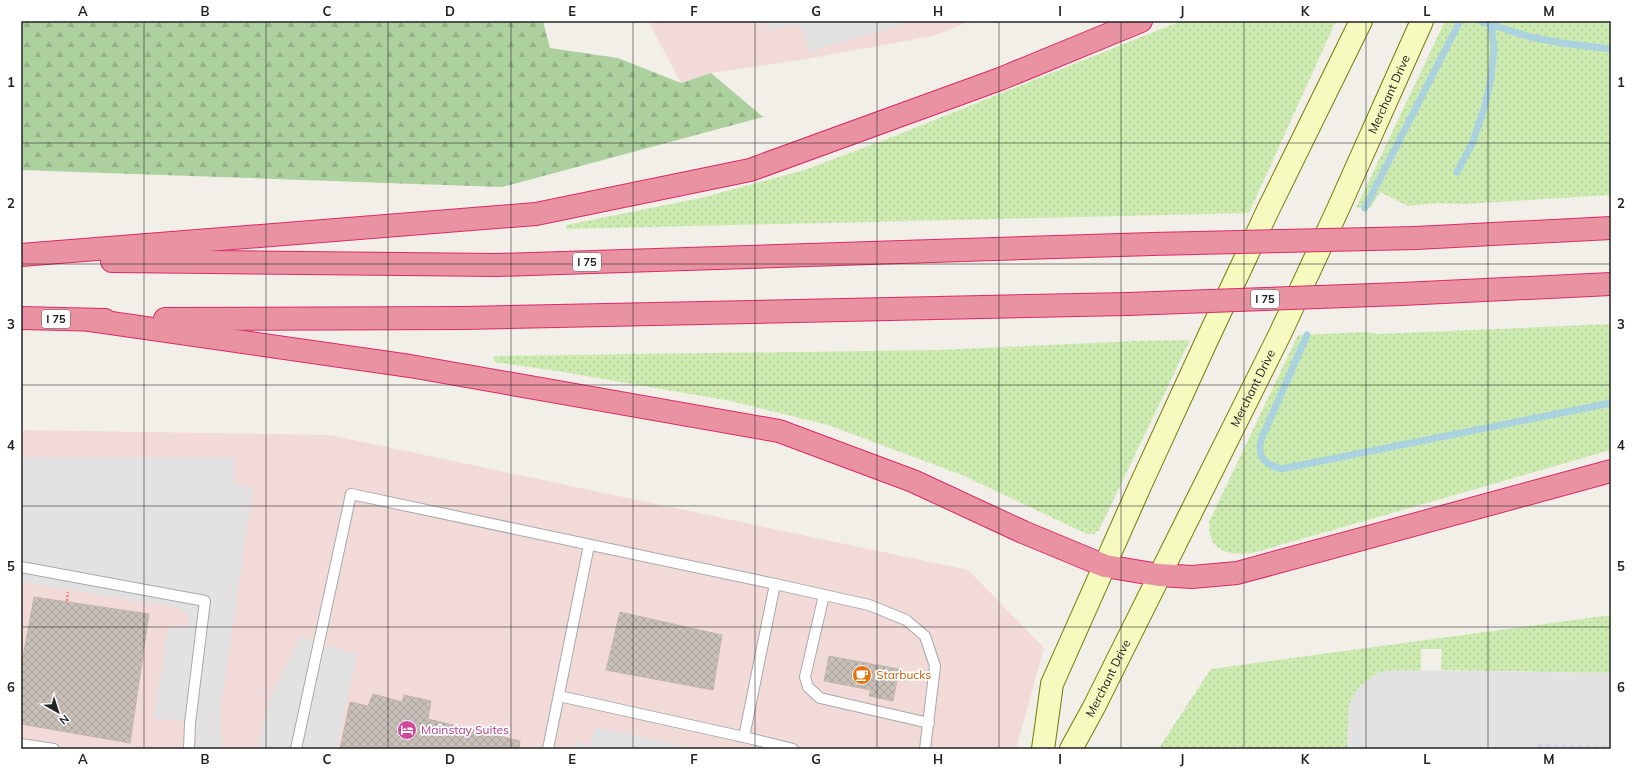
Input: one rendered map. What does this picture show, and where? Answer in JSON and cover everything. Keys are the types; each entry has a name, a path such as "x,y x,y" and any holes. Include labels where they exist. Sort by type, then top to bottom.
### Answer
{"highway":[{"path":"21,255 536,214 750,170 1000,79 1141,21"},
{"name":"I 75","path":"21,260 498,265 1152,244 1416,238 1611,228"},
{"name":"I 75","path":"21,318 90,320 465,318 1128,304 1402,294 1611,284"},
{"path":"90,320 410,366 779,431 913,480 1024,532 1104,566 1159,575 1192,577 1237,573 1611,471"}],"main road":[{"path":"1043,749 1052,684 1207,340 1268,210 1361,21"},
{"name":"Merchant Drive","path":"1070,749 1094,707 1280,334 1422,21"}],"lane":[{"path":"296,749 351,494 869,605 906,620 925,636 935,666 925,749"},
{"path":"548,749 589,545"},
{"path":"21,567 205,601 188,749"},
{"path":"744,737 775,584"},
{"path":"824,595 805,677 808,687 820,698 929,723"},
{"path":"559,696 793,749"},
{"path":"21,744 54,749"}],"shaded area":[{"path":"648,21 971,21 933,36 800,60 711,73 681,83"},
{"path":"766,21 913,21 810,52 803,31 798,25 791,24 769,31"},
{"path":"21,430 330,435 968,570 1044,648 1016,749 21,749"},
{"path":"21,457 234,457 234,482 253,488 220,712 223,749 197,749 194,721 154,719 169,626 188,626 190,621 186,614 177,607 21,582"},
{"path":"301,637 357,655 336,749 258,749 265,716 273,692"},
{"path":"1383,671 1611,673 1611,749 1347,749 1349,706 1353,696 1360,686 1376,674"},
{"path":"595,727 696,749 573,749 575,742 590,746"},
{"path":"1538,744 1611,746 1611,749 1539,749"}],"green space":[{"path":"21,21 543,21 550,48 618,58 681,83 711,73 763,117 502,187 21,170"},
{"path":"1181,21 1336,21 1249,213 566,229 566,225 701,198 804,170 892,137"},
{"path":"1445,21 1594,21 1611,24 1611,195 1464,204 1435,203 1408,206 1380,192 1371,207 1356,208"},
{"path":"1611,324 1611,450 1253,553 1241,554 1227,552 1221,550 1212,541 1209,522 1298,335 1366,332 1378,334"},
{"path":"1190,340 1099,530 1094,534 1087,534 962,475 828,425 731,401 557,371 494,362 494,356 939,350 1134,341"},
{"path":"1611,615 1611,673 1441,670 1442,649 1421,649 1421,671 1383,671 1349,706 1347,749 1158,749 1211,669"}],"building":[{"path":"34,597 149,614 130,743 21,724 21,668"},
{"path":"620,612 722,635 713,690 606,670"},
{"name":"Starbucks","path":"829,656 899,669 893,701 869,696 871,690 824,681"},
{"name":"Mainstay Suites","path":"373,694 402,702 404,695 431,701 428,719 520,741 519,749 340,749 350,702 368,706"}],"waterway":[{"path":"1365,208 1460,21"},
{"path":"1480,21 1530,37 1562,43 1611,49"},
{"path":"1457,172 1472,144 1485,106 1491,77 1494,48 1491,25"},
{"path":"1307,335 1261,440 1261,456 1271,465 1281,469 1611,403"}],"place":[{"name":"Starbucks","path":"862,675"},
{"name":"Mainstay Suites","path":"407,730"}]}
